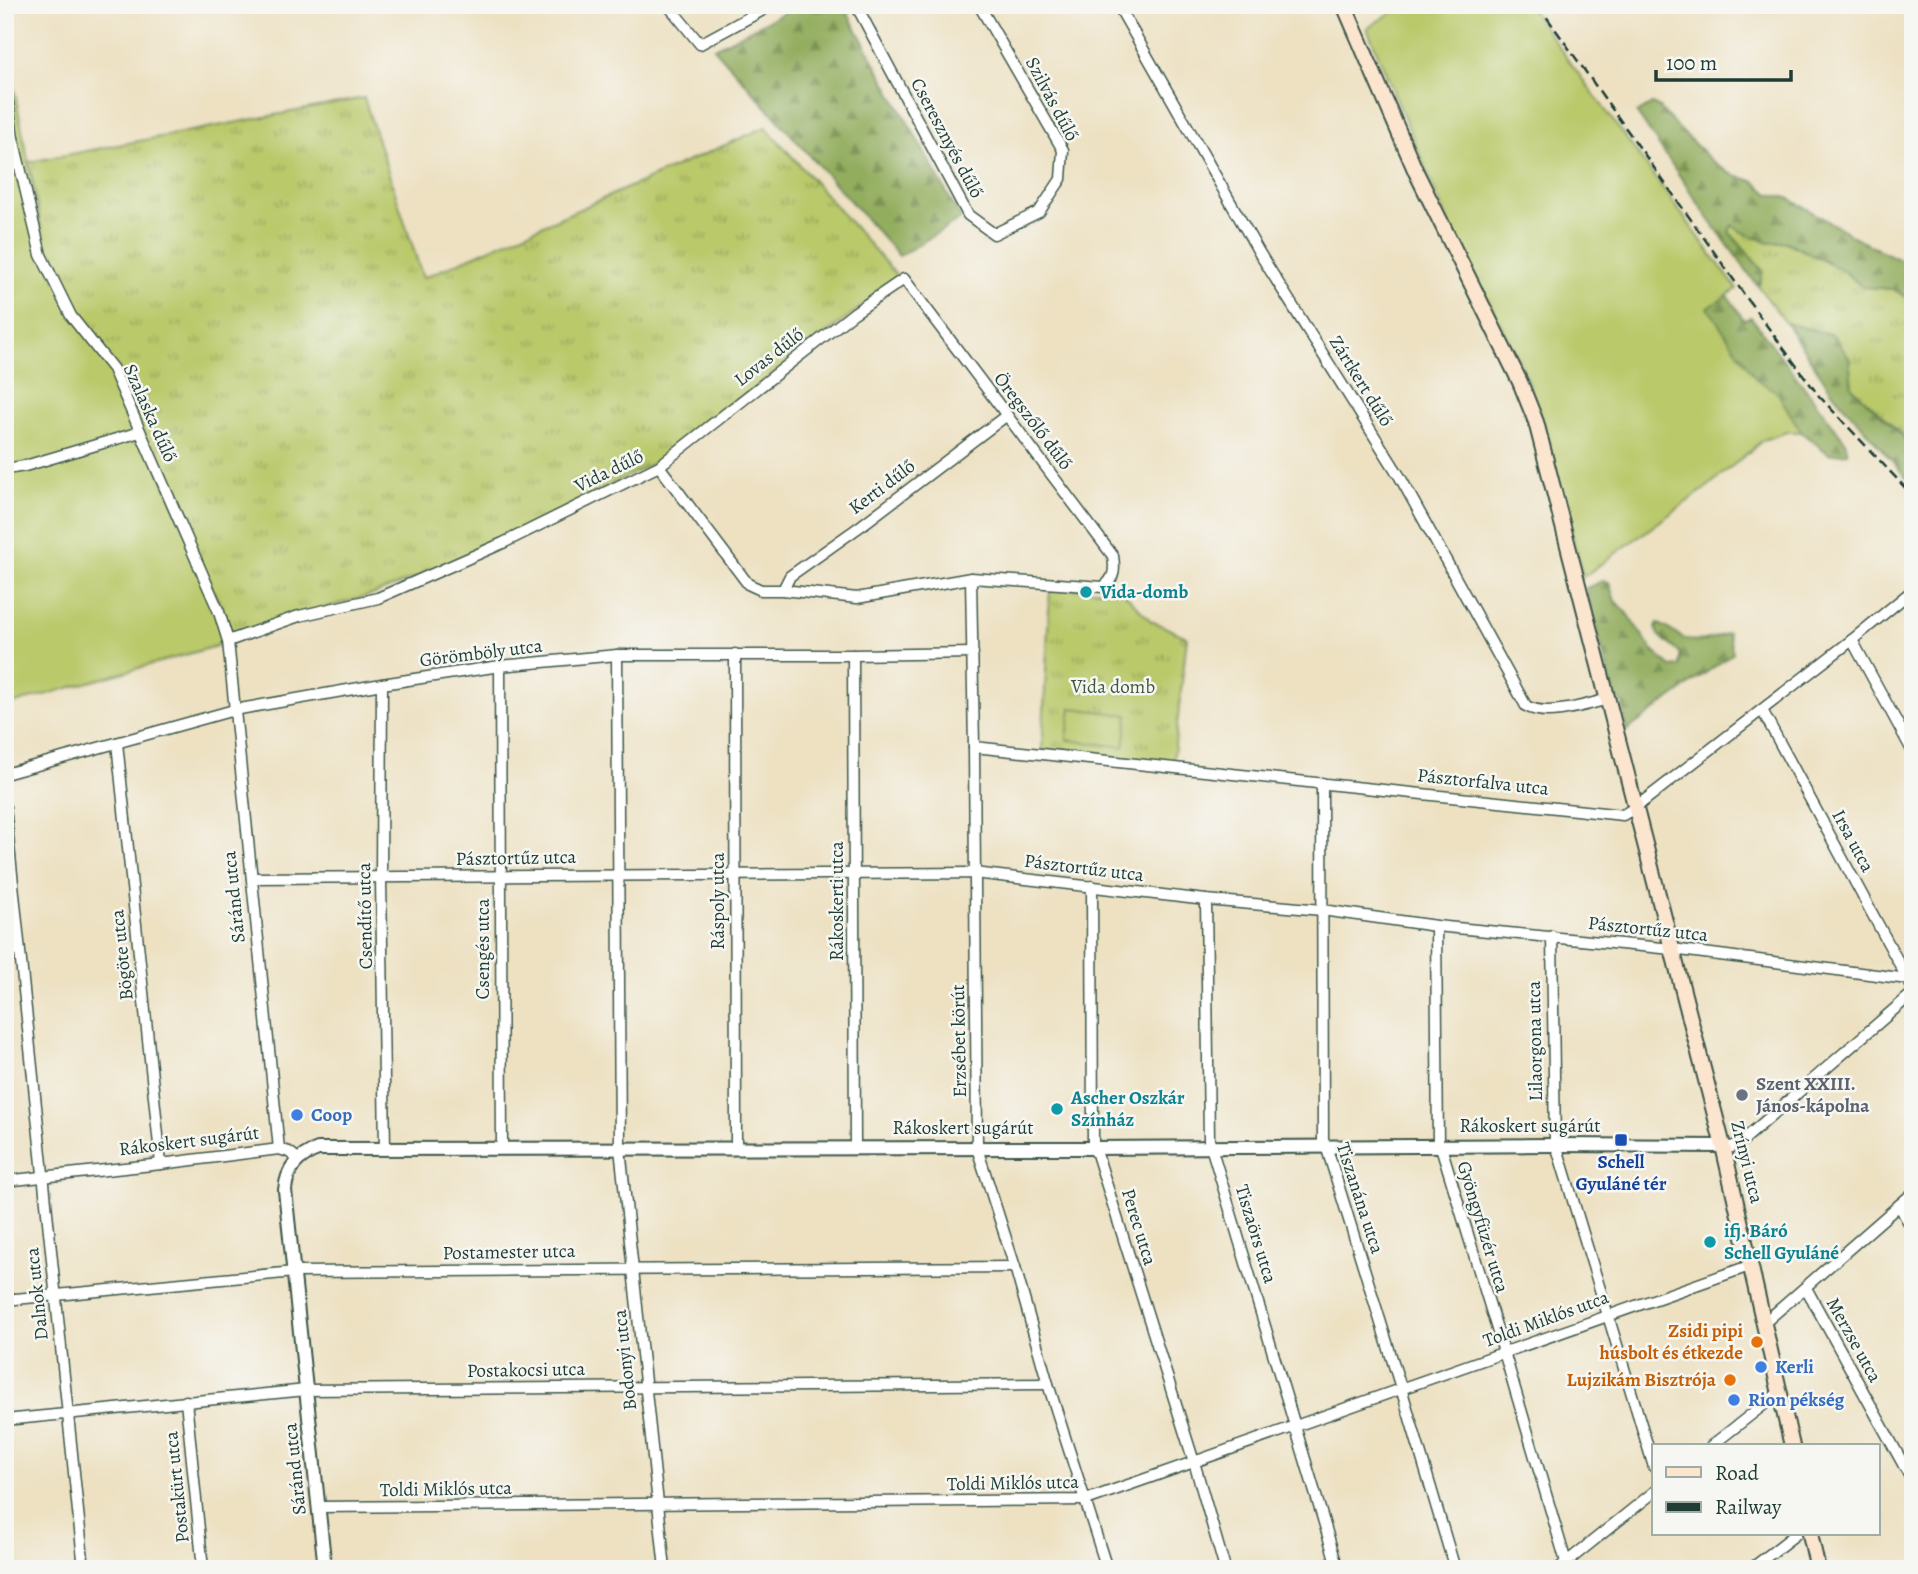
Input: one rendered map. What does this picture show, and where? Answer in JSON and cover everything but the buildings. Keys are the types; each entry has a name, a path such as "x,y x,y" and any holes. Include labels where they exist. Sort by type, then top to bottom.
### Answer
{"main road":[{"name":"Zrínyi utca","path":"1344,5 1416,172 1528,401 1549,471 1724,1146 1792,1444"},
{"path":"1810,1536 1818,1569"}],"street":[{"path":"672,7 700,44 772,5"},
{"name":"Cseresznyés dűlő","path":"856,5 968,215 994,234 1040,212"},
{"name":"Szilvás dűlő","path":"979,5 1063,150 1061,179 1040,212"},
{"name":"Zártkert dűlő","path":"1118,5 1260,254 1401,477 1526,706 1535,712 1565,709 1608,699"},
{"name":"Szalaska dűlő","path":"5,83 13,138 41,255 71,316 113,369 219,612 228,641"},
{"name":"Öregszőlő dűlő","path":"904,279 1113,556 1113,575 1103,587"},
{"name":"Lovas dűlő","path":"659,466 853,313 904,279"},
{"name":"Kerti dűlő","path":"783,590 790,576 1007,415"},
{"path":"5,469 25,466 140,432"},
{"name":"Vida dűlő","path":"228,641 299,617 378,598 503,543 659,466 748,584 761,590 857,598 971,578 1103,587"},
{"name":"Erzsébet körút","path":"971,578 977,1148 1107,1569"},
{"name":"Pásztorfalva utca","path":"974,747 1623,815 1762,710 1913,590"},
{"path":"1852,640 1913,752"},
{"name":"Sáránd utca","path":"228,641 279,1149"},
{"name":"Görömböly utca","path":"5,774 234,710 500,666 617,655 972,653"},
{"name":"Ráspoly utca","path":"735,654 736,1148"},
{"name":"Bodonyi utca","path":"617,655 620,1148 664,1569"},
{"name":"Rákoskerti utca","path":"853,655 855,1147"},
{"name":"Csengés utca","path":"500,666 502,1148"},
{"name":"Csendítő utca","path":"382,684 385,1149"},
{"name":"Irsa utca","path":"1762,710 1911,987"},
{"name":"Bögöte utca","path":"117,743 161,1164"},
{"name":"Tiszanána utca","path":"1322,783 1323,1141 1455,1569"},
{"name":"Dalnok utca","path":"5,807 84,1569"},
{"name":"Pásztortűz utca","path":"252,878 974,873 1206,900 1322,910 1436,926 1672,949 1911,987"},
{"name":"Perec utca","path":"1092,886 1093,1148 1194,1462 1225,1569"},
{"name":"Tiszaörs utca","path":"1206,900 1211,1147 1338,1569"},
{"name":"Gyöngyfüzér utca","path":"1436,926 1438,1146 1446,1163 1504,1352 1565,1567"},
{"name":"Lilaorgona utca","path":"1552,936 1555,1145 1652,1461"},
{"name":"Rákoskert sugárút","path":"5,1181 279,1149 298,1159 318,1149 1555,1145 1732,1147 1740,1143 1911,987"},
{"name":"Sáránd utca","path":"298,1159 288,1173 285,1190 325,1569"},
{"path":"1765,1323 1913,1193"},
{"path":"1899,1205 1913,1230"},
{"name":"Toldi Miklós utca","path":"318,1507 1086,1500 1752,1265"},
{"name":"Postamester utca","path":"5,1300 294,1272 1015,1267"},
{"name":"Merzse utca","path":"1806,1288 1913,1482"},
{"name":"Postakocsi utca","path":"5,1420 306,1390 1048,1384"},
{"path":"1714,1444 1780,1392"},
{"name":"Postakürt utca","path":"186,1401 203,1569"},
{"path":"1565,1567 1652,1494"},
{"path":"1751,1569 1793,1536"}],"green space":[{"path":"799,5 843,5 961,219 899,256 714,48"},
{"path":"1404,5 1528,5 1737,289 1708,308 1756,379 1777,392 1801,432 1787,432 1763,440 1706,488 1583,577 1543,420 1519,360 1446,218 1367,28"},
{"path":"5,42 46,253 72,302 103,347 234,641 5,706"},
{"path":"364,98 423,278 766,127 899,278 663,458 503,543 375,594 232,634 103,347 72,302 46,253 29,162"},
{"path":"1652,104 1660,108 1711,160 1729,173 1755,182 1769,194 1788,198 1871,246 1905,262 1912,274 1913,302 1894,289 1863,287 1842,270 1787,242 1769,243 1732,225 1729,232 1763,271 1759,284 1754,281 1637,113"},
{"path":"1732,225 1769,243 1787,242 1842,270 1863,287 1894,289 1913,302 1913,449 1852,387 1849,358 1833,336 1786,323 1754,281 1758,284 1763,271 1729,232"},
{"path":"1727,294 1744,320 1751,317 1845,441 1848,453 1829,454 1801,432 1777,393 1756,379 1707,308"},
{"path":"1786,323 1833,335 1849,358 1852,387 1913,449 1913,485 1833,393"},
{"path":"1603,581 1609,583 1615,601 1654,652 1671,667 1680,666 1680,653 1658,635 1658,624 1684,638 1697,641 1728,633 1733,653 1626,731 1623,704 1614,695 1586,588"},
{"name":"Vida domb","path":"1050,588 1122,591 1151,621 1187,637 1173,763 1042,750"},
{"path":"1071,708 1128,715 1124,747 1067,740"}],"railway":[{"path":"1538,5 1819,396 1913,496"}],"place":[{"name":"Vida-domb","path":"1086,592"},
{"name":"Szent XXIII. János-kápolna","path":"1742,1095"},
{"name":"Ascher Oszkár Színház","path":"1057,1109"},
{"name":"Coop","path":"297,1115"},
{"name":"Schell Gyuláné tér","path":"1621,1140"},
{"name":"ifj. Báró Schell Gyuláné","path":"1710,1242"},
{"name":"Zsidi pipi húsbolt és étkezde","path":"1757,1342"},
{"name":"Kerli","path":"1761,1367"},
{"name":"Lujzikám Bisztrója","path":"1730,1380"},
{"name":"Rion pékség","path":"1734,1400"}]}
